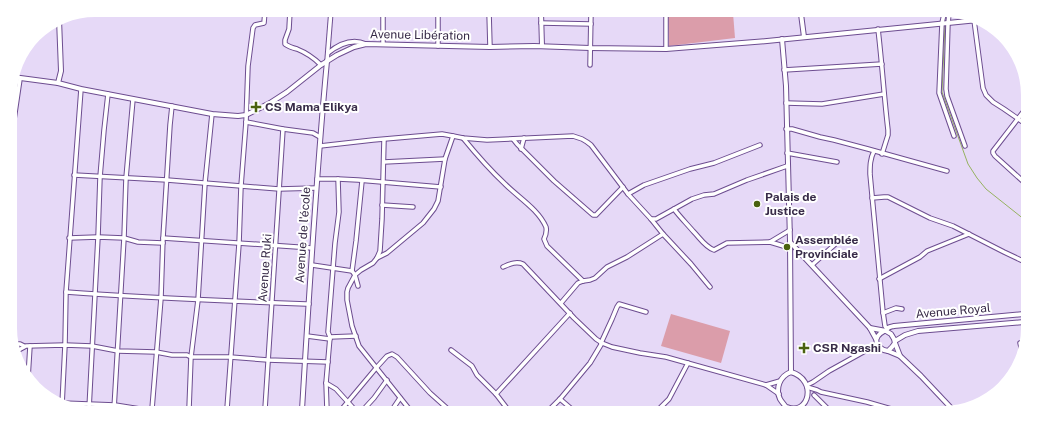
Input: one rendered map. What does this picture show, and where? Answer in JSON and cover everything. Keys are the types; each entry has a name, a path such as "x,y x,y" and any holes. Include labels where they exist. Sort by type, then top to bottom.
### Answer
{"street":[{"path":"227,406 239,244 248,66 253,28 255,25 264,23 264,17"},
{"path":"290,17 289,29 285,44 312,56 321,65"},
{"path":"327,61 331,17"},
{"path":"383,17 383,44"},
{"path":"438,17 438,46"},
{"path":"489,17 490,47"},
{"path":"541,17 542,46"},
{"path":"590,65 591,17"},
{"path":"666,17 666,49"},
{"path":"801,17 804,37 967,21"},
{"path":"944,17 947,96 965,146"},
{"path":"948,18 945,23 939,93 954,136"},
{"path":"541,22 591,24"},
{"path":"976,24 983,88 986,95 992,102 1021,121"},
{"path":"58,84 61,71 59,25"},
{"path":"878,29 888,135 882,154"},
{"name":"Avenue Libération","path":"20,79 58,84 212,114 230,116 246,115 260,109 287,92 327,61 345,51 366,44 666,49 804,37"},
{"path":"782,39 786,86 787,166 790,230 791,372"},
{"path":"328,53 347,42 358,41 366,44"},
{"name":"Avenue de l'école","path":"302,406 320,130 327,61"},
{"path":"784,70 882,64"},
{"path":"17,99 20,79"},
{"path":"62,399 69,238 81,89"},
{"path":"89,405 100,177 108,94"},
{"path":"786,103 822,104 884,94"},
{"path":"114,406 126,178 133,99"},
{"path":"152,406 172,106"},
{"path":"189,406 191,357 198,300 205,183 212,114"},
{"path":"1021,115 993,151 993,153 1021,179"},
{"path":"246,122 313,133 320,138"},
{"name":"Avenue Ruki","path":"265,406 283,129"},
{"path":"786,129 792,129 820,138 834,140 882,154 947,170"},
{"path":"313,133 320,130"},
{"path":"320,146 442,134 486,140 573,136 582,139 591,145 628,194 653,220 663,234 696,269 710,287"},
{"path":"377,258 387,253 423,223 434,209 438,201 446,159 453,136"},
{"path":"463,138 483,162 540,217 546,229 544,239 547,246 583,281"},
{"path":"521,149 524,138"},
{"path":"513,139 521,149 554,181 593,215 596,215 623,187"},
{"path":"384,140 380,251 373,263 361,270 355,276 347,292 347,300 352,326 359,346 407,406"},
{"path":"628,194 644,185 690,169 726,159 760,145"},
{"path":"874,151 870,166 872,198 886,330"},
{"path":"787,153 837,162"},
{"path":"384,162 446,159"},
{"path":"653,220 692,199 704,195 714,194 747,180 787,166"},
{"path":"74,175 241,186 316,188"},
{"path":"317,179 338,179 440,187"},
{"path":"327,406 326,383 330,338 328,332 339,212 338,179"},
{"path":"358,286 352,271 362,181"},
{"path":"872,198 884,196 888,197 930,218 946,223 1021,260"},
{"path":"382,205 413,208"},
{"path":"674,209 701,241 711,249 714,250 727,243 770,242 790,248"},
{"path":"770,242 790,230"},
{"path":"561,303 575,285 595,278 607,266 627,258 663,234"},
{"path":"880,279 920,257 927,251 969,234"},
{"path":"69,238 124,238 138,242 201,242 312,248"},
{"path":"812,265 841,239"},
{"path":"790,241 870,328 881,348 900,356 949,406"},
{"path":"503,267 516,262 523,264 591,335 601,343 612,347 666,357 766,385 778,394 786,406"},
{"path":"312,265 352,271"},
{"path":"66,292 198,300 309,304"},
{"path":"553,406 590,363 612,319 616,306 618,304 646,312"},
{"path":"883,313 896,308 902,309"},
{"path":"496,394 570,313"},
{"name":"Avenue Royal","path":"886,330 894,326 1021,314"},
{"name":"Avenue Royal","path":"895,342 905,335 918,331 1021,322"},
{"path":"870,328 886,330 891,334 900,356"},
{"path":"871,350 880,333 886,330"},
{"path":"307,336 330,338 356,336"},
{"path":"888,351 895,342"},
{"path":"18,344 24,346 92,346 118,351 156,352 172,355 187,355 191,357 230,357 328,362"},
{"path":"20,349 24,346"},
{"path":"29,369 30,346"},
{"path":"807,386 829,371 865,351 881,348"},
{"path":"451,350 472,366 477,375 496,394 505,406"},
{"path":"344,406 387,356 392,354 445,406"},
{"path":"662,406 669,399 688,363"},
{"path":"778,394 780,381 786,374 791,372 800,376 807,386 821,392 881,406"},
{"path":"367,406 387,380"},
{"path":"766,385 780,381"},
{"path":"326,383 336,389 352,406"},
{"path":"802,406 807,395 807,386"},
{"path":"807,395 814,395 821,392"},
{"path":"814,395 825,406"},
{"path":"395,406 400,398"},
{"path":"560,399 568,406"}],"shaded area":[{"path":"668,17 733,17 735,38 669,46"},
{"path":"671,314 730,331 721,363 661,346"}],"waterway":[{"path":"946,22 947,17"},
{"path":"945,25 942,92 968,164 986,189 1021,217"}],"place":[{"name":"CS Mama Elikya","path":"256,107"},
{"name":"Palais de Justice","path":"757,204"},
{"name":"Assemblée Provinciale","path":"787,247"},
{"name":"CSR Ngashi","path":"804,348"}]}
